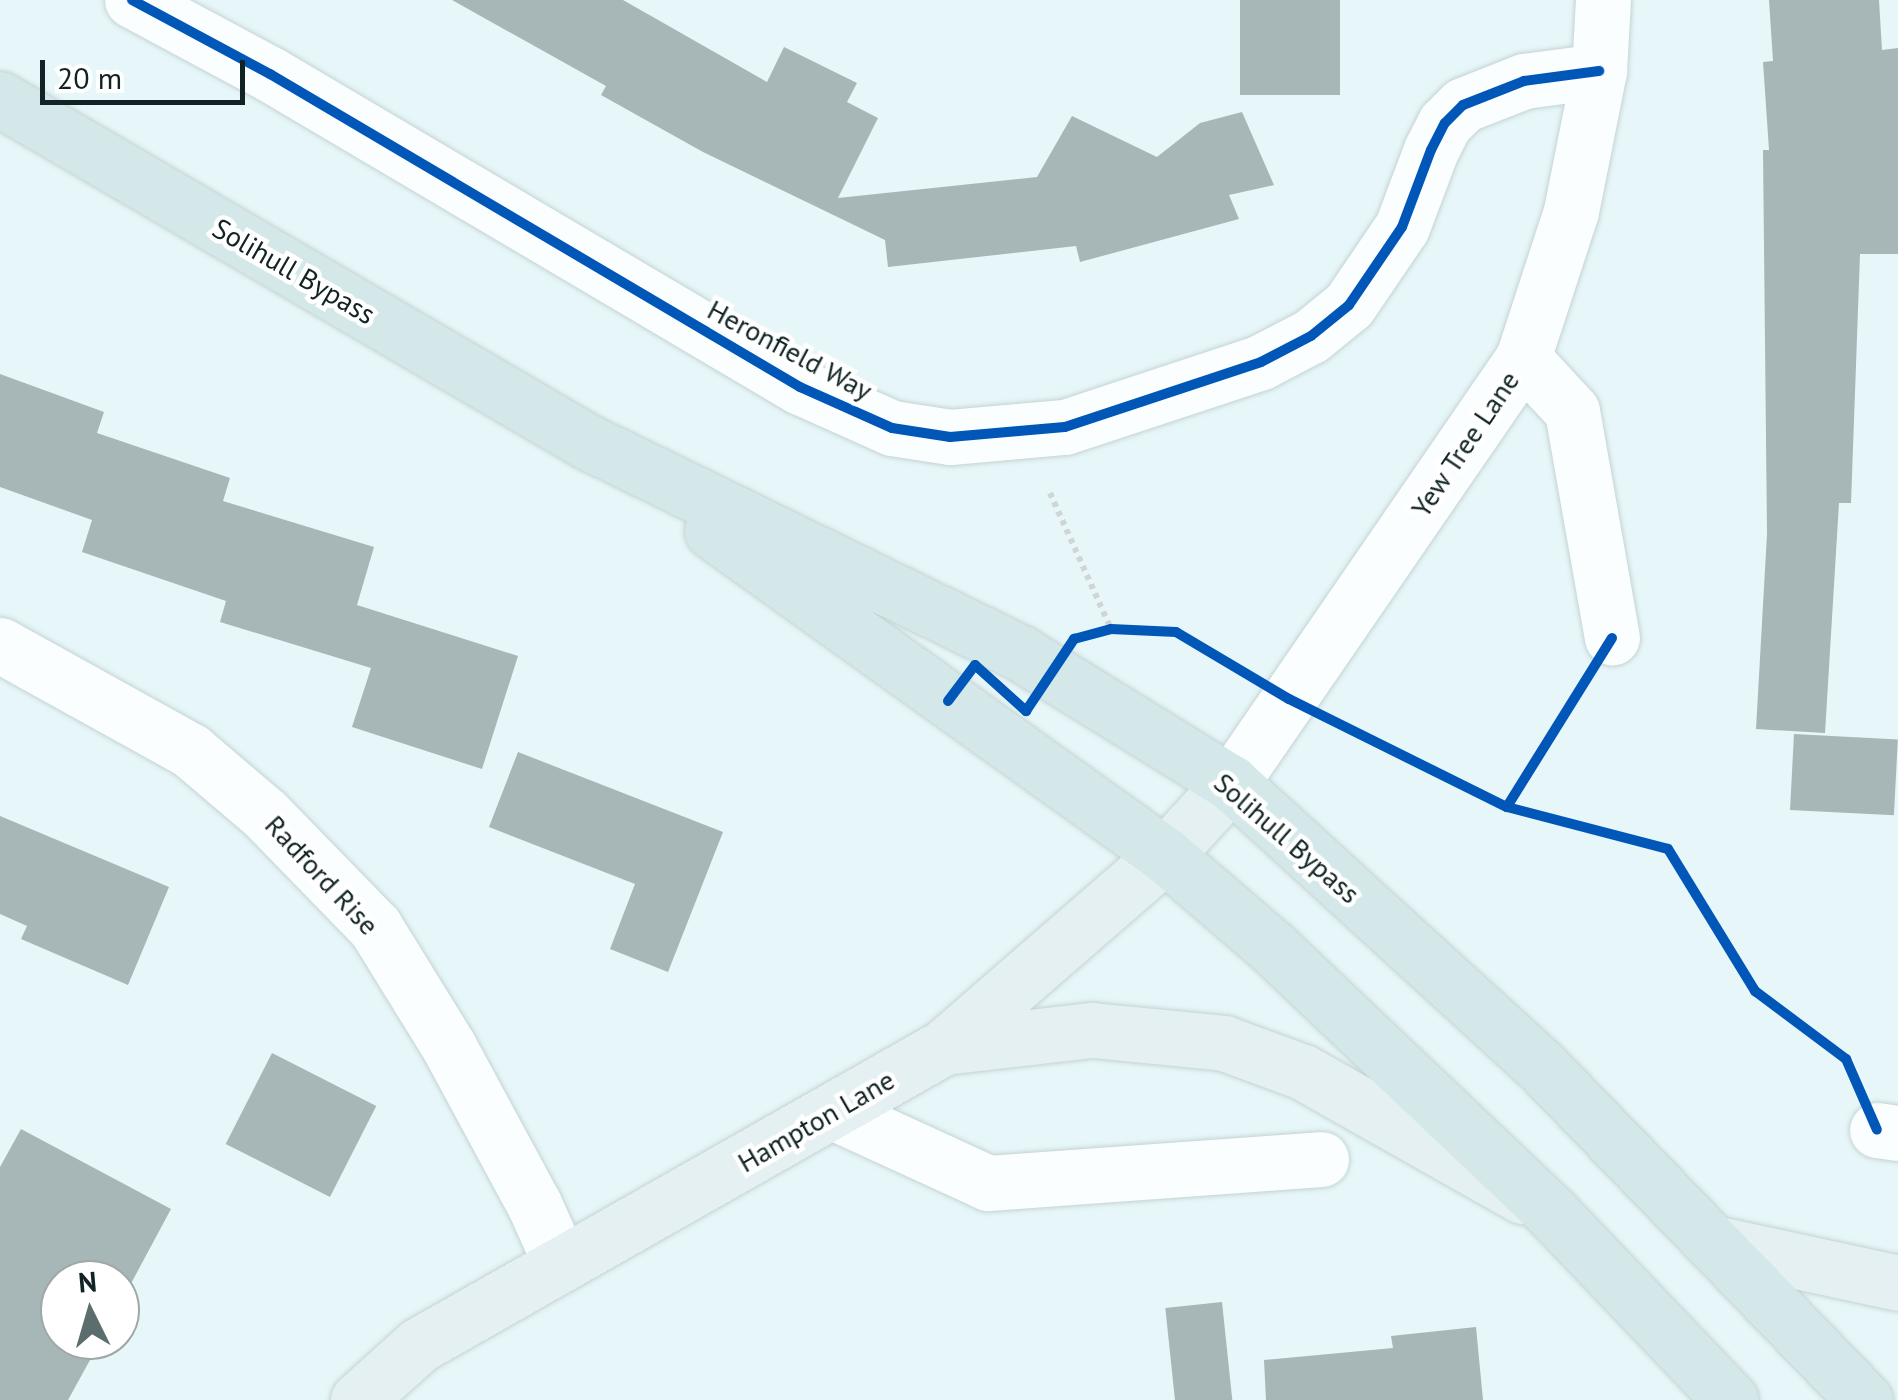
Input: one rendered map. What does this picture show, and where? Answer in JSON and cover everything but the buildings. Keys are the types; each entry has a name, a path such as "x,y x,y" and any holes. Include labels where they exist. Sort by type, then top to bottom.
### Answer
{"highway":[{"name":"Solihull Bypass","path":"0,100 588,442 1022,654 1231,783 1542,1067 1718,1244 1865,1400"},
{"name":"Solihull Bypass","path":"588,442 1164,855 1273,948 1553,1214 1730,1400"}],"main road":[{"name":"Hampton Lane","path":"358,1400 419,1345 944,1047 1164,855 1231,783"},
{"path":"944,1047 1092,1030 1224,1044 1303,1072 1553,1214"},
{"path":"1718,1244 1898,1284"}],"street":[{"name":"Heronfield Way","path":"132,0 270,74 800,387 892,428 950,437 1083,421 1261,362 1311,336 1348,305 1402,227 1431,150 1445,123 1463,106 1524,80 1599,70"},
{"name":"Yew Tree Lane","path":"1231,783 1524,358 1571,211 1599,70 1603,0"},
{"path":"1524,358 1572,411 1612,638"},
{"name":"Radford Rise","path":"0,645 191,750 265,814 375,927 449,1047 534,1204 561,1264"},
{"path":"833,1112 988,1182 1320,1159"}],"path":[{"path":"1021,430 1111,629"},
{"path":"1612,638 1507,807 1668,849 1755,991 1846,1059 1863,1060"}],"cycle path":[{"path":"132,0 270,74 800,387 892,428 950,437 1065,427 1261,362 1311,336 1349,305 1402,227 1431,150 1445,123 1463,105 1524,81 1599,71"},
{"path":"948,701 975,665 1026,711 1074,639 1111,629 1176,632 1289,699 1507,807"},
{"path":"1612,638 1507,807 1668,849 1755,991 1846,1059 1877,1130"}]}
